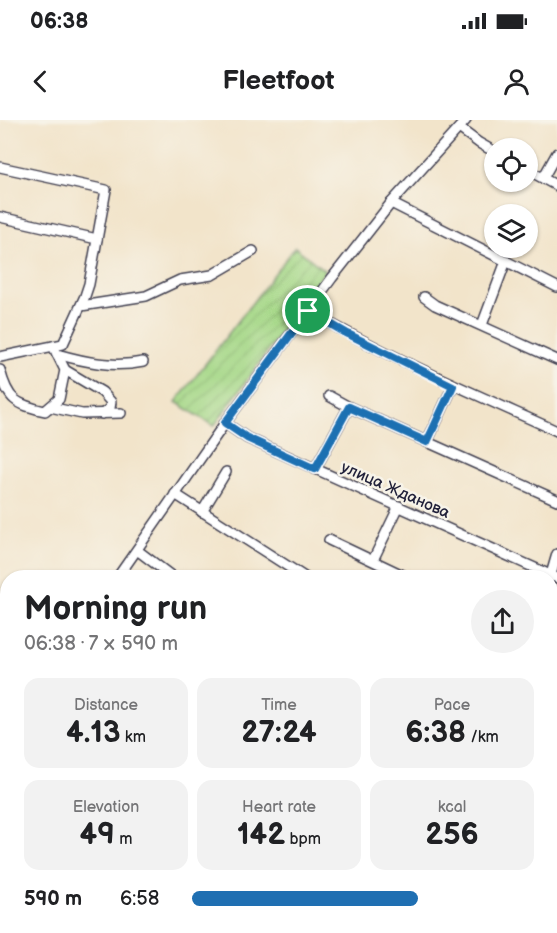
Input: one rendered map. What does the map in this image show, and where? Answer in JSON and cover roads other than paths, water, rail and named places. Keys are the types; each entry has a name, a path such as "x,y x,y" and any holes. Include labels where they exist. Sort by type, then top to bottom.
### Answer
{"street":[{"path":"122,570 225,423 308,311 391,203 466,120"},
{"path":"459,128 484,146"},
{"path":"543,178 557,153"},
{"path":"0,167 106,190 89,284 63,344 55,350"},
{"path":"538,175 557,186"},
{"path":"391,203 557,287"},
{"path":"0,217 97,239"},
{"path":"81,306 146,296 180,280 212,276 253,251"},
{"path":"482,326 506,261"},
{"path":"424,297 435,305 557,360"},
{"path":"308,311 346,333 453,386 557,431"},
{"path":"55,350 65,370 102,392 111,402 110,408 102,414"},
{"path":"0,357 55,350 87,362 125,366 142,362"},
{"path":"0,370 4,387 19,405 45,411 59,399 65,370"},
{"path":"427,442 453,386"},
{"path":"329,396 557,500"},
{"path":"50,407 82,414 121,413"},
{"path":"315,469 349,407"},
{"name":"улица Жданова","path":"225,423 247,438 537,570"},
{"path":"202,512 226,472"},
{"path":"175,494 293,570"},
{"path":"373,560 399,506"},
{"path":"329,540 393,570"},
{"path":"136,550 163,570"},
{"path":"554,570 557,554"}]}
